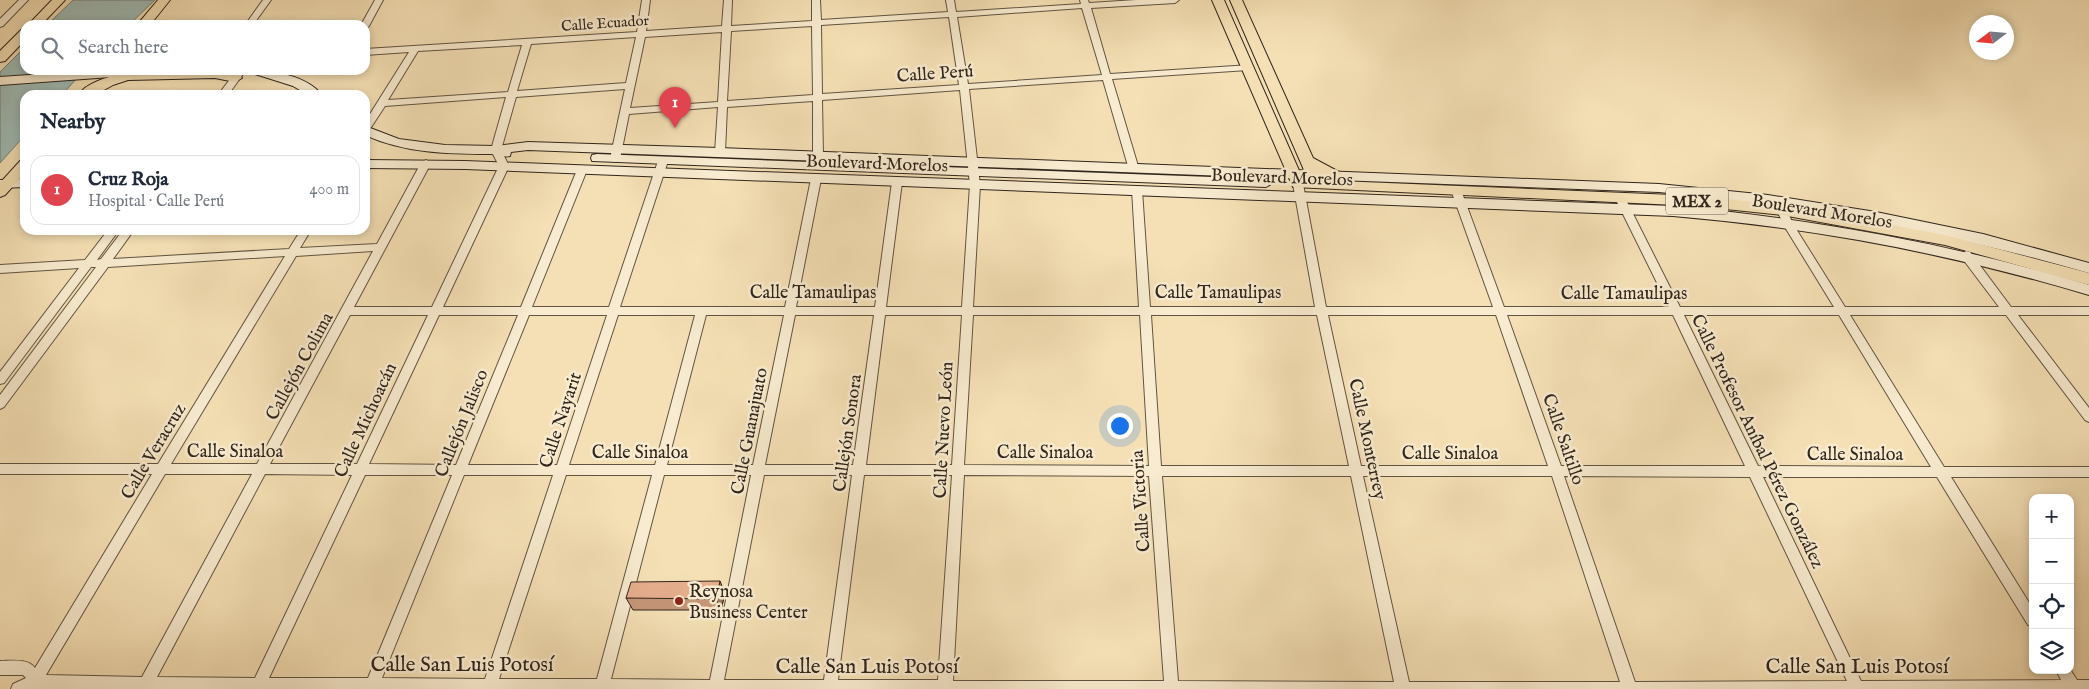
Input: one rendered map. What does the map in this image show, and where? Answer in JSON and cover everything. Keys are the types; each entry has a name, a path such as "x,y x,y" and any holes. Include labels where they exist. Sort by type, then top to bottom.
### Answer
{"main road":[{"path":"39,20 59,0"},
{"path":"146,20 164,0"},
{"path":"1218,0 1297,185 1311,176 1306,160 1236,0"},
{"path":"0,58 20,39"},
{"path":"1248,68 1255,73 1265,89 1275,90"},
{"path":"89,90 102,75"},
{"path":"94,90 108,82 127,76 171,75"},
{"path":"1306,160 1317,168 1336,176"},
{"path":"2,187 20,169"},
{"name":"Boulevard Morelos","path":"1297,185 1458,196 1486,187 1622,203 1736,200 1785,217 1889,223 2089,279"}],"street":[{"path":"0,24 24,0"},
{"path":"253,20 267,0"},
{"path":"368,20 379,0"},
{"path":"616,154 641,34 646,0"},
{"path":"720,152 728,0"},
{"path":"816,0 818,156"},
{"name":"Calle Nuevo León","path":"945,688 974,173 964,87 950,0"},
{"name":"Calle Ecuador","path":"370,52 952,14 1084,3 1175,0"},
{"path":"1084,3 1133,166"},
{"path":"0,12 13,11"},
{"name":"Calle Michoacán","path":"258,687 436,310 503,157 511,94 526,41"},
{"path":"370,122 416,48"},
{"name":"Calle Perú","path":"624,111 1248,68"},
{"path":"0,81 86,75"},
{"path":"227,90 237,75"},
{"path":"272,75 298,83 308,90"},
{"path":"383,103 629,86"},
{"name":"Boulevard Morelos","path":"370,132 389,141 420,149 503,157 582,170 662,167 974,173 1297,185"},
{"name":"Boulevard Morelos","path":"370,164 465,164 503,157 720,152 818,156 1137,190 1297,185"},
{"name":"Boulevard Morelos","path":"616,154 662,167 816,179 897,182 974,173 1133,166 1297,185"},
{"name":"Callejón Colima","path":"144,686 348,312 426,164"},
{"name":"Calle Nayarit","path":"490,687 662,167"},
{"name":"Callejón Jalisco","path":"371,687 582,170"},
{"name":"Boulevard Morelos","path":"1311,176 1336,176 1486,187 1617,186 1736,200 1987,240 2089,268"},
{"name":"Calle Guanajuato","path":"716,688 816,179"},
{"name":"Callejón Sonora","path":"830,688 897,182"},
{"path":"2,187 20,184"},
{"name":"Calle Monterrey","path":"1297,185 1321,310 1403,689"},
{"name":"Calle Victoria","path":"1137,190 1155,470 1172,688"},
{"name":"Boulevard Morelos","path":"1458,196 1622,203 1698,213 1785,217 1966,256 2089,290"},
{"name":"Calle Saltillo","path":"1458,196 1556,471 1630,688"},
{"name":"Calle Profesor Aníbal Pérez González","path":"1622,203 1677,311 1858,688"},
{"path":"1785,217 2029,615"},
{"path":"0,380 110,235"},
{"path":"0,404 126,235"},
{"name":"Calle Veracruz","path":"32,685 303,235"},
{"path":"0,269 382,247"},
{"path":"1966,256 2089,417"},
{"name":"Calle Tamaulipas","path":"348,312 436,310 2089,311"},
{"path":"601,687 702,310"},
{"name":"Calle Sinaloa","path":"0,469 2089,472"},
{"path":"0,668 27,668 32,685"},
{"path":"2065,674 2074,688"},
{"name":"Calle San Luis Potosí","path":"18,689 32,685 1403,689 2089,687"}],"water":[{"path":"73,0 155,0 134,20 52,20"},
{"path":"20,52 20,75 80,75 66,90 20,90 20,141 0,163 0,72"}],"building":[{"path":"720,581 716,599 626,598 631,582"}],"place":[{"name":"Cruz Roja","path":"675,128"},
{"name":"Reynosa Business Center","path":"679,601"}]}
